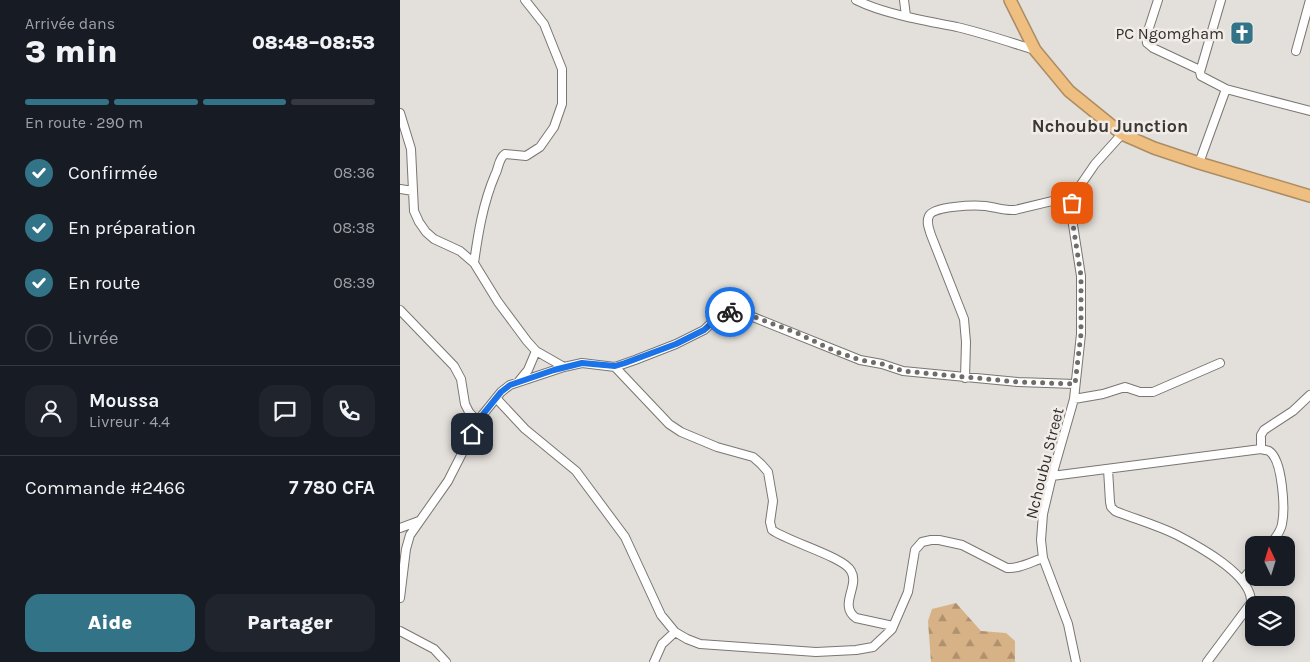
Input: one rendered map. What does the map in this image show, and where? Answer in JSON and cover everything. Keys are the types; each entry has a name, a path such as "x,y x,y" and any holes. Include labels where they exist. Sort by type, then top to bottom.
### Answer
{"highway":[{"path":"1010,0 1035,50 1069,91 1122,134 1154,148 1199,163 1310,196"}],"street":[{"path":"474,263 490,185 496,174 500,159 505,154 526,156 540,147 554,127 562,104 562,69 544,24 526,0"},
{"path":"856,0 906,16 999,38 1035,50"},
{"path":"904,0 906,16"},
{"path":"1158,0 1146,36 1147,43 1153,48 1200,70"},
{"path":"1221,0 1200,70 1201,76 1226,89 1310,111"},
{"path":"1296,51 1310,0"},
{"path":"1199,163 1226,89"},
{"path":"400,113 411,149 416,217 426,232 434,239 460,251 474,263 498,302 536,351 564,367"},
{"name":"Nchoubu Street","path":"1076,662 1068,624 1043,558 1042,525 1052,476 1074,399 1081,334 1081,276 1071,212 1074,196 1095,164 1122,134"},
{"path":"400,189 413,190"},
{"path":"965,378 966,342 964,319 931,235 928,221 930,214 933,211 959,207 984,206 1007,211 1074,196"},
{"path":"400,310 454,366 461,379 465,404 478,422"},
{"path":"400,598 407,542 410,535 448,481 478,422 496,398 510,385 582,363 615,366 676,344 704,330 724,312 744,313 797,333 837,352 903,371 965,378 1075,384"},
{"path":"519,381 528,370 536,351"},
{"path":"1074,399 1102,394 1125,387 1140,392 1153,392 1220,363"},
{"path":"615,366 669,424 681,432 717,447 753,457 761,464 768,472 773,501 770,522 772,530 790,541 843,562 852,571 853,577 848,606 852,615 856,618 893,626"},
{"path":"1261,449 1261,436 1264,430 1294,411 1310,395"},
{"path":"496,398 525,429 576,471 625,537 661,615 675,632 700,644 816,652 856,650 873,647 883,639 893,626 908,592 915,550 922,542 940,540 962,545 1007,568 1021,567 1043,558"},
{"path":"1052,476 1261,449 1272,454 1279,469 1283,501 1282,526 1276,536"},
{"path":"1108,468 1110,502 1111,507 1115,511 1175,534 1209,553 1242,580 1250,595 1250,603 1207,662"},
{"path":"400,528 420,520"},
{"path":"1242,580 1245,576"},
{"path":"400,631 434,649 446,662"},
{"path":"654,662 662,644 675,632"}],"green space":[{"path":"956,603 981,631 1006,633 1015,641 1015,662 931,662 928,621 932,609"}],"way so far":[{"path":"730,312 744,313 797,333 837,352 903,371 965,378 1075,384 1081,334 1081,276 1071,212 1072,203"}],"place":[{"name":"PC Ngomgham","path":"1242,33"}],"district":[{"name":"Nchoubu Junction","path":"1110,126"}],"route":[{"path":"472,434 480,418 501,392 510,385 582,363 615,366 635,360 676,344 704,330 724,312 730,312"}]}
